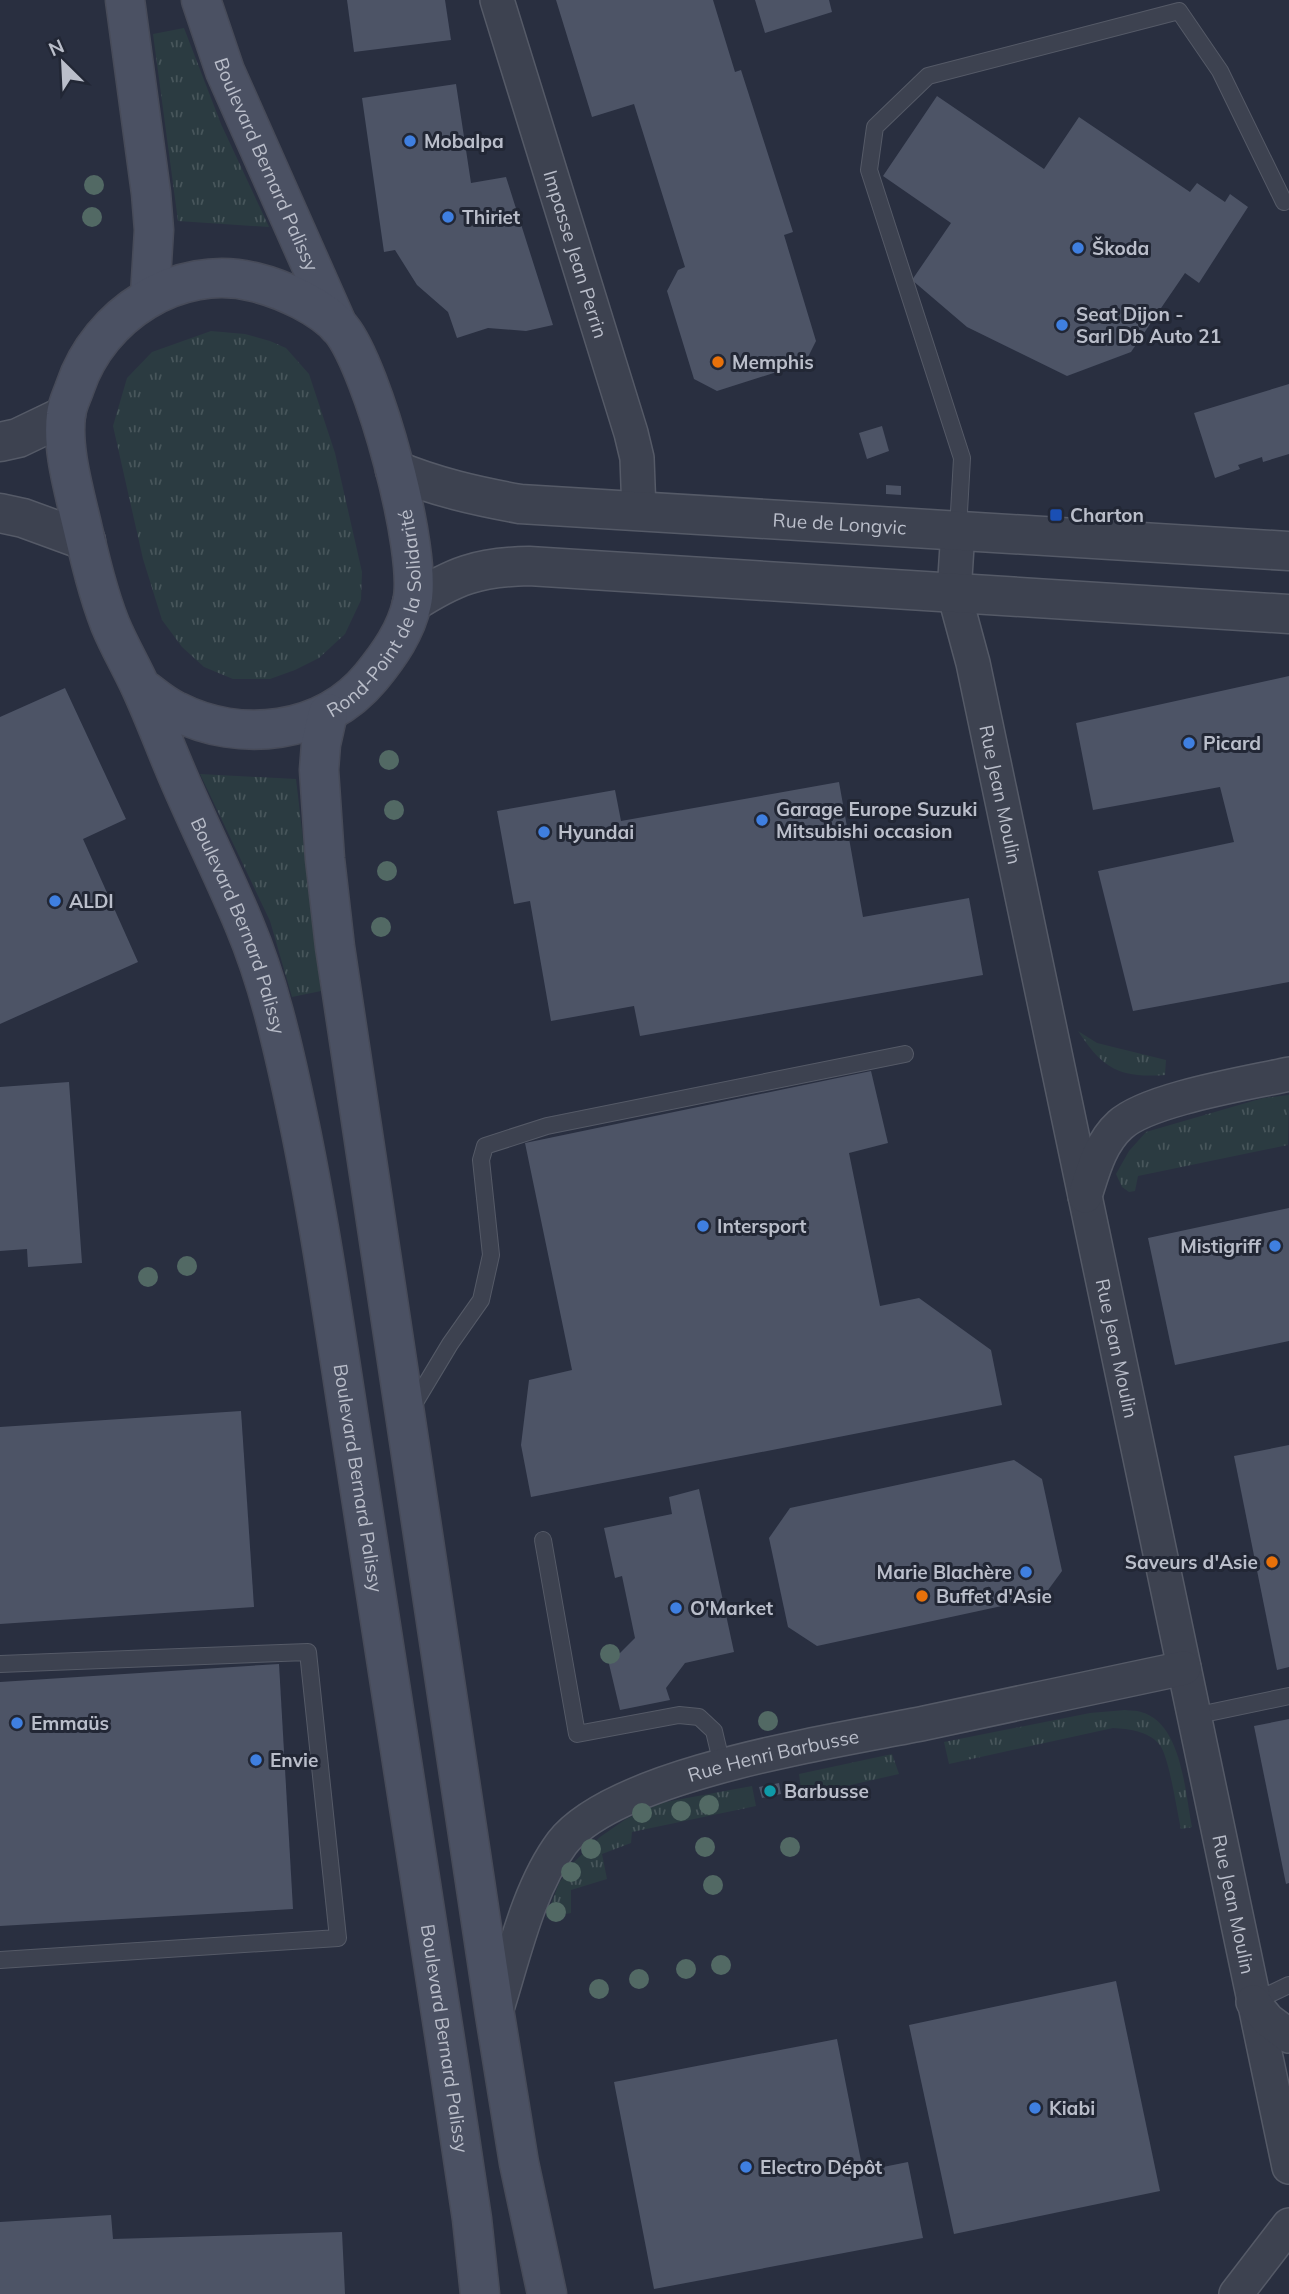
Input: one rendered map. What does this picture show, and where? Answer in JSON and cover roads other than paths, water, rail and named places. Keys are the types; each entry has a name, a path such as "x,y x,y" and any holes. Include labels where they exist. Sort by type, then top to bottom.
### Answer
{"main road":[{"path":"125,0 153,218 150,295"},
{"name":"Boulevard Bernard Palissy","path":"201,0 225,71 338,326"},
{"name":"Rond-Point de la Solidarité","path":"199,279 247,279 293,295 338,326 360,362 395,470 415,569 412,603 393,650 359,691 328,713 287,728 246,731 203,722 171,709 141,687 107,616 68,468 66,415 82,367 111,325 150,295 199,279"},
{"name":"Boulevard Bernard Palissy","path":"141,687 246,929 283,1048 324,1263 401,1744 470,2206 480,2294"},
{"path":"328,713 319,770 335,947 495,2015 519,2163 547,2294"}],"street":[{"name":"Impasse Jean Perrin","path":"497,0 631,433 637,457 639,512"},
{"path":"0,442 19,438 66,415"},
{"name":"Rue de Longvic","path":"395,470 459,493 520,504 1289,551"},
{"path":"0,513 23,518 86,541"},
{"name":"Rue Jean Moulin","path":"958,530 954,593 975,677 1253,2001 1284,2118 1289,2167"},
{"path":"412,603 441,584 467,574 494,567 517,566 1289,614"},
{"path":"1085,1196 1104,1143 1120,1125 1138,1113 1181,1099 1289,1074"},
{"name":"Rue Henri Barbusse","path":"495,2015 538,1882 563,1842 592,1816 625,1799 722,1765 1184,1668"},
{"path":"1253,2001 1268,2021 1289,2036"},
{"path":"1236,2294 1289,2225"}],"lane":[{"path":"958,530 962,458 869,170 875,127 928,76 1179,11 1220,71 1284,202"},
{"path":"405,1420 450,1344 481,1300 491,1255 481,1160 485,1146 547,1126 905,1054"},
{"path":"543,1540 577,1734 679,1715 699,1717 714,1731 722,1765"},
{"path":"0,1664 309,1652 338,1938 0,1960"},
{"path":"1194,1716 1289,1696"},
{"path":"1253,2001 1289,1985"}],"place":[{"name":"Mobalpa","path":"410,141"},
{"name":"Thiriet","path":"448,217"},
{"name":"Škoda","path":"1078,248"},
{"name":"Seat Dijon - Sarl Db Auto 21","path":"1062,325"},
{"name":"Memphis","path":"718,362"},
{"name":"Charton","path":"1056,515"},
{"name":"Picard","path":"1189,743"},
{"name":"Garage Europe Suzuki Mitsubishi occasion","path":"762,820"},
{"name":"Hyundai","path":"544,832"},
{"name":"ALDI","path":"55,901"},
{"name":"Intersport","path":"703,1226"},
{"name":"Mistigriff","path":"1275,1246"},
{"name":"Saveurs d'Asie","path":"1272,1562"},
{"name":"Marie Blachère","path":"1026,1572"},
{"name":"Buffet d'Asie","path":"922,1596"},
{"name":"O'Market","path":"676,1608"},
{"name":"Emmaüs","path":"17,1723"},
{"name":"Envie","path":"256,1760"},
{"name":"Barbusse","path":"770,1791"},
{"name":"Kiabi","path":"1035,2108"},
{"name":"Electro Dépôt","path":"746,2167"}]}
